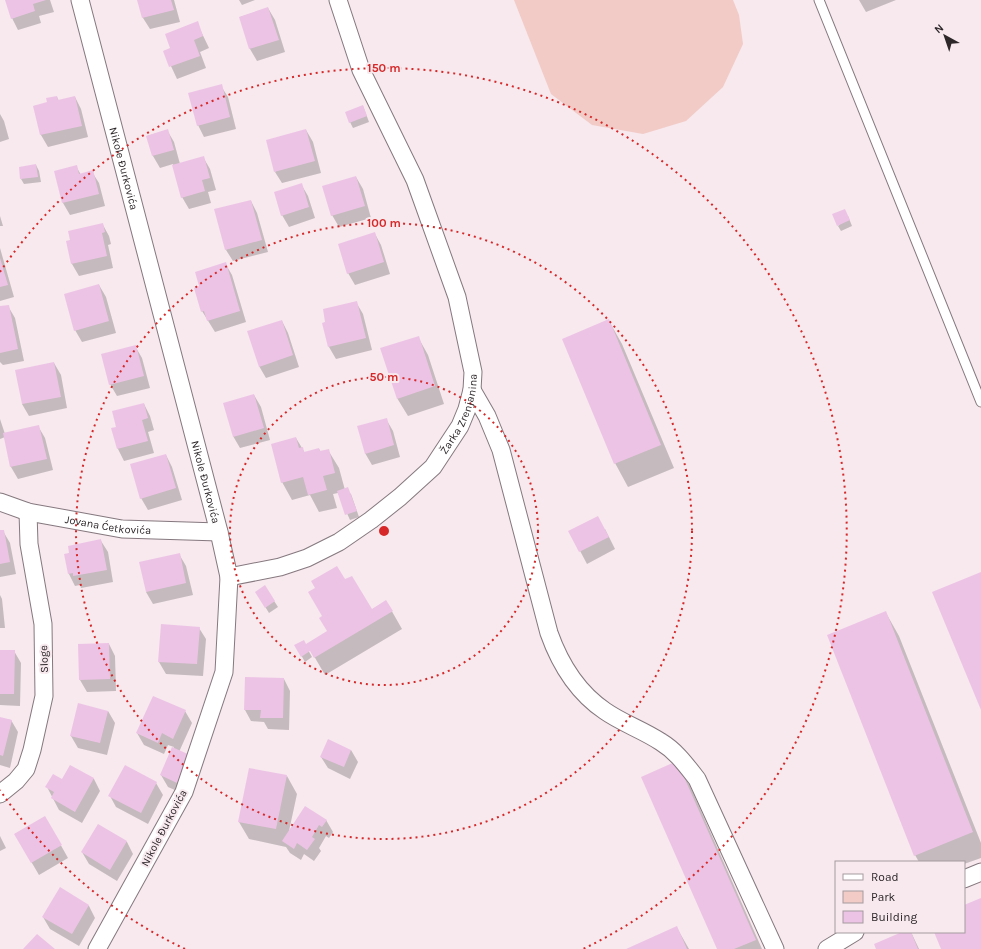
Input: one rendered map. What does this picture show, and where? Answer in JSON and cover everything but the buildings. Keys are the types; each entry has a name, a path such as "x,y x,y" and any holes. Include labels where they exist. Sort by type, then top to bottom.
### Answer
{"street":[{"name":"Nikole Đurkovića","path":"80,0 219,532 229,577 224,672 184,792 98,949"},
{"name":"Žarka Zrenjanina","path":"229,577 280,567 307,558 339,542 400,498 433,466 460,426 468,409 472,390 473,372 457,297 415,180 362,70 338,0"},
{"path":"472,390 486,416 501,450 549,633 559,657 574,682 590,699 624,723 660,741 686,764 696,779 774,949"},
{"name":"Jovana Ćetkovića","path":"0,502 28,512 122,529 219,532"},
{"name":"Sloge","path":"0,794 16,781 26,769 44,696 43,624 29,544 28,512"},
{"path":"965,879 981,872"},
{"path":"827,949 853,933"}],"lane":[{"path":"819,0 981,402"}],"green space":[{"path":"514,0 733,0 739,15 743,44 723,87 686,121 643,134 592,125 551,94"}]}
